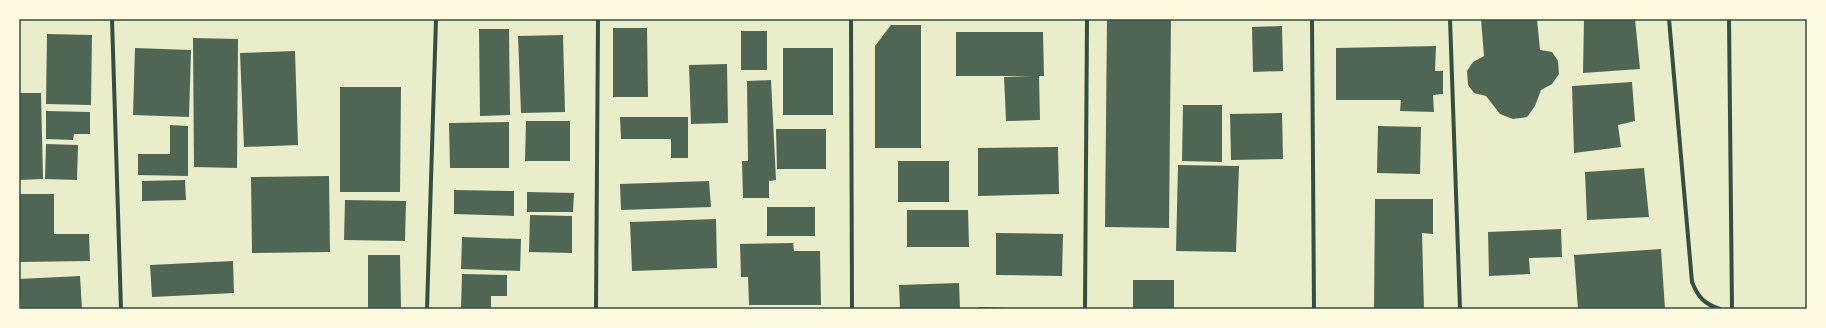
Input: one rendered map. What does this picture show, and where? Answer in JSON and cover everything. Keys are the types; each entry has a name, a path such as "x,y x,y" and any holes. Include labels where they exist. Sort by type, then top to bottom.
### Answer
{"street":[{"path":"112,19 121,309"},
{"path":"427,309 436,19"},
{"path":"596,309 598,19"},
{"path":"851,19 852,309"},
{"path":"1085,309 1087,19"},
{"path":"1312,19 1314,309"},
{"path":"1450,19 1460,309"},
{"path":"1669,19 1692,282 1701,300 1709,306 1720,309"},
{"path":"1729,19 1732,309"}],"building":[{"path":"1107,19 1171,19 1169,228 1105,227"},
{"path":"1481,19 1537,19 1540,50 1552,52 1558,61 1559,74 1552,84 1541,90 1535,106 1527,117 1513,119 1500,114 1486,96 1474,93 1468,85 1467,71 1473,62 1484,56"},
{"path":"1584,19 1635,19 1640,69 1583,73"},
{"path":"891,25 921,25 921,148 875,148 875,46"},
{"path":"1282,26 1283,71 1253,72 1252,27"},
{"path":"613,28 647,28 648,97 613,97"},
{"path":"479,29 509,29 510,115 480,116"},
{"path":"741,31 767,31 767,70 741,70"},
{"path":"956,32 1043,32 1044,76 1039,76 1040,120 1006,121 1004,77 1032,76 956,76"},
{"path":"47,34 92,35 91,105 46,104"},
{"path":"563,35 565,112 521,113 518,36"},
{"path":"193,38 238,39 237,168 194,167"},
{"path":"1436,46 1435,71 1443,71 1443,94 1433,95 1434,112 1400,111 1401,100 1336,100 1336,48"},
{"path":"135,48 191,50 189,117 133,115"},
{"path":"783,48 833,48 833,115 783,115"},
{"path":"295,51 298,145 244,147 240,53"},
{"path":"727,64 728,123 691,124 689,65"},
{"path":"771,80 776,180 769,181 769,198 743,198 742,161 748,161 747,81"},
{"path":"1632,82 1635,121 1618,125 1621,147 1574,153 1572,86"},
{"path":"340,87 401,87 400,192 340,192"},
{"path":"19,93 41,93 43,179 19,180"},
{"path":"1183,105 1222,105 1222,162 1182,161"},
{"path":"46,111 90,112 90,134 74,134 73,140 46,139"},
{"path":"1282,113 1283,159 1231,160 1230,114"},
{"path":"620,117 688,117 688,158 671,158 671,139 621,139"},
{"path":"526,121 570,121 570,161 525,161"},
{"path":"509,122 509,168 450,168 449,123"},
{"path":"170,125 188,126 188,176 138,175 138,154 170,154"},
{"path":"1378,126 1421,127 1420,174 1377,173"},
{"path":"776,129 826,129 826,169 777,169"},
{"path":"46,144 78,145 77,180 45,179"},
{"path":"1058,147 1059,194 978,196 978,148"},
{"path":"898,161 949,161 949,202 898,202"},
{"path":"1178,165 1239,166 1236,252 1176,251"},
{"path":"1644,168 1649,217 1587,220 1585,172"},
{"path":"329,176 330,252 252,253 251,177"},
{"path":"185,180 186,200 142,201 142,181"},
{"path":"709,181 711,207 621,210 620,184"},
{"path":"454,190 514,191 514,216 454,214"},
{"path":"527,192 574,193 573,212 527,212"},
{"path":"19,194 54,194 54,234 89,234 90,261 19,262"},
{"path":"1375,199 1433,199 1433,234 1422,233 1424,309 1374,309"},
{"path":"345,200 406,201 405,241 344,240"},
{"path":"767,207 815,207 815,236 767,236"},
{"path":"907,210 968,210 969,247 907,247"},
{"path":"530,215 572,216 572,253 529,252"},
{"path":"716,219 717,268 632,271 630,222"},
{"path":"1561,229 1562,257 1529,258 1530,274 1489,276 1488,232"},
{"path":"996,233 1063,234 1062,276 996,275"},
{"path":"462,237 521,239 520,271 461,269"},
{"path":"793,243 794,251 820,251 821,305 749,305 748,277 741,277 740,244"},
{"path":"1661,249 1665,309 1578,309 1574,255"},
{"path":"368,255 400,255 401,309 368,309"},
{"path":"233,261 234,293 152,297 150,265"},
{"path":"462,274 507,275 507,296 491,296 491,309 461,309"},
{"path":"80,276 82,309 21,309 19,279"},
{"path":"1133,280 1174,280 1174,309 1133,309"},
{"path":"959,283 960,309 900,309 899,285"},
{"path":"979,307 1011,308 1011,309 979,309"}]}
